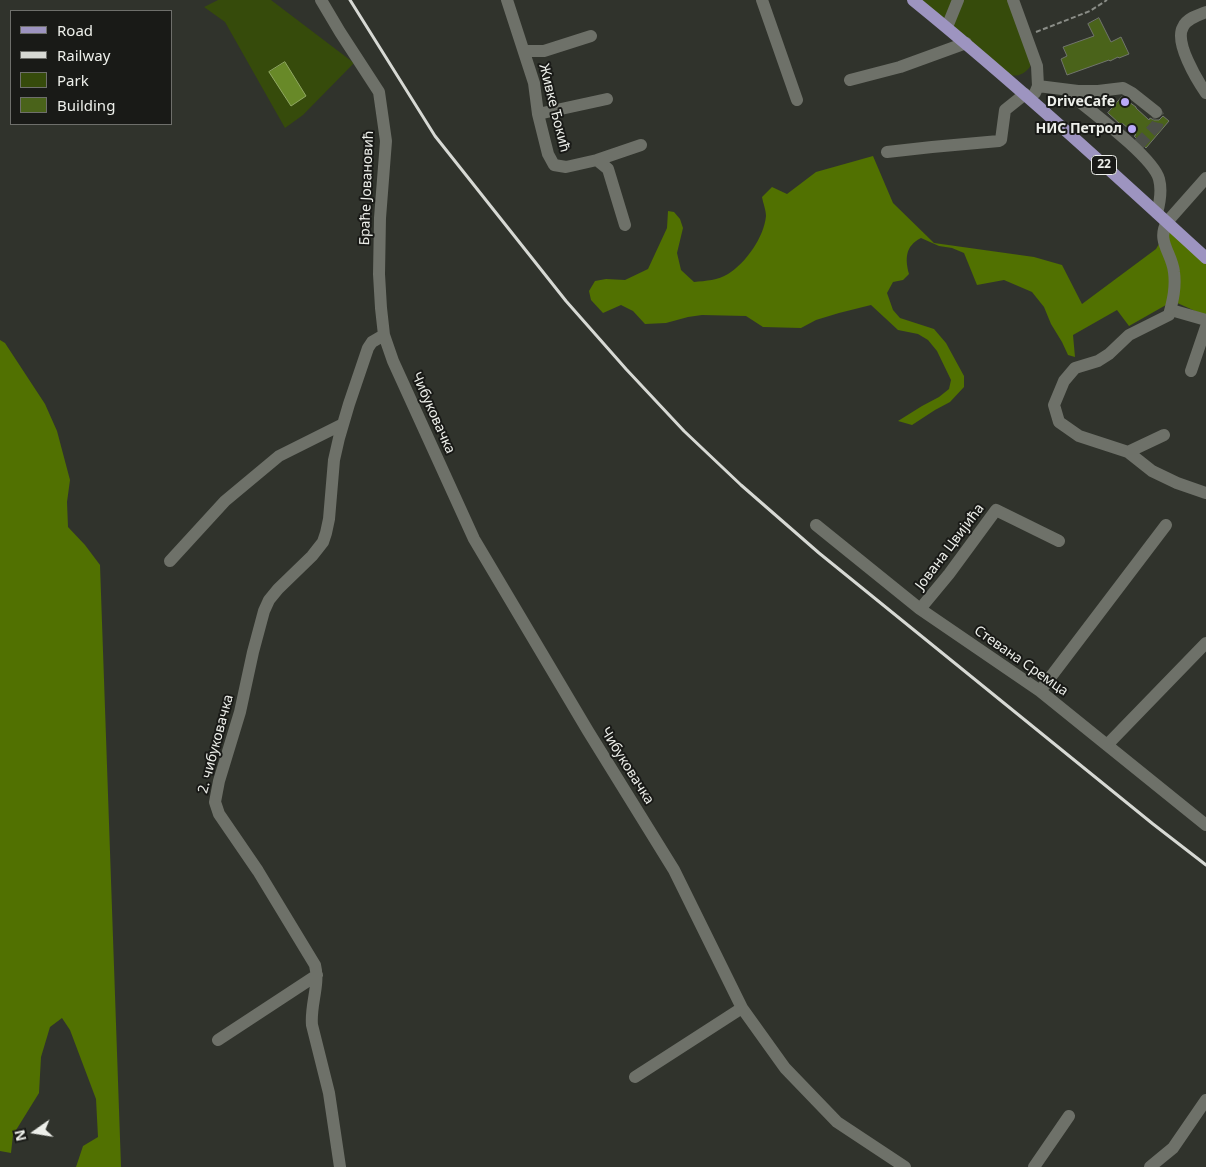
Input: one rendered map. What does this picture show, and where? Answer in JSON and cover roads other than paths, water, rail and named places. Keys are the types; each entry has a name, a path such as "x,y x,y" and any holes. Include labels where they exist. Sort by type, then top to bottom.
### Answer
{"main road":[{"name":"22","path":"913,0 947,27 1028,98 1206,258"}],"street":[{"name":"Браће Јовановић","path":"321,0 379,92 386,141 380,218 379,274 384,335"},
{"name":"Живке Ђокић","path":"506,0 534,82 538,114 548,154 554,165 566,167 597,160 641,145"},
{"path":"762,0 797,100"},
{"path":"947,27 958,0"},
{"path":"887,152 999,142 1001,140 1005,110 1028,98 1038,86 1037,66 1013,0"},
{"path":"1206,12 1183,25 1180,34 1190,66 1206,93"},
{"path":"524,51 544,51 591,36"},
{"path":"850,80 900,67 966,44"},
{"path":"1038,86 1065,90 1098,91 1123,88 1156,112"},
{"path":"1065,90 1138,148 1159,178 1160,201 1158,213"},
{"path":"538,114 607,99"},
{"path":"597,160 608,169 625,225"},
{"path":"1206,178 1167,222 1163,231 1163,237 1174,270 1175,290 1169,315 1129,335 1109,354 1098,361 1075,368 1064,381 1054,405 1059,422 1079,436 1128,452 1152,471 1177,483 1206,493"},
{"path":"1170,310 1206,320"},
{"path":"1190,372 1206,327"},
{"name":"2. чибуковачка","path":"318,974 315,965 258,871 219,814 215,802 219,781 240,712 264,611 269,600 278,589 312,556 323,542 329,519 334,460 343,424 368,348 372,342 384,335"},
{"name":"Чибуковачка","path":"384,335 393,361 474,539 583,723 674,870 742,1008 785,1068 837,1122 904,1167"},
{"path":"170,561 225,501 278,456 343,424"},
{"path":"1128,452 1164,435"},
{"name":"Јована Цвијића","path":"920,609 949,574 996,510 1059,541"},
{"name":"Стевана Сремца","path":"816,525 920,609 1040,692 1206,825"},
{"path":"1040,692 1166,525"},
{"path":"1107,745 1206,643"},
{"path":"218,1040 318,974"},
{"path":"318,974 311,1016 312,1025 329,1093 340,1167"},
{"path":"635,1077 742,1008"},
{"path":"1150,1167 1173,1148 1206,1100"},
{"path":"1034,1167 1069,1116"}],"tunnel":[{"path":"1138,145 1157,125 1159,117 1156,112"}],"railway":[{"path":"350,0 435,136 566,301 684,431 741,485 819,553 1206,865"}],"place":[{"name":"DriveCafe","path":"1125,102"},
{"name":"НИС Петрол","path":"1132,129"}]}
